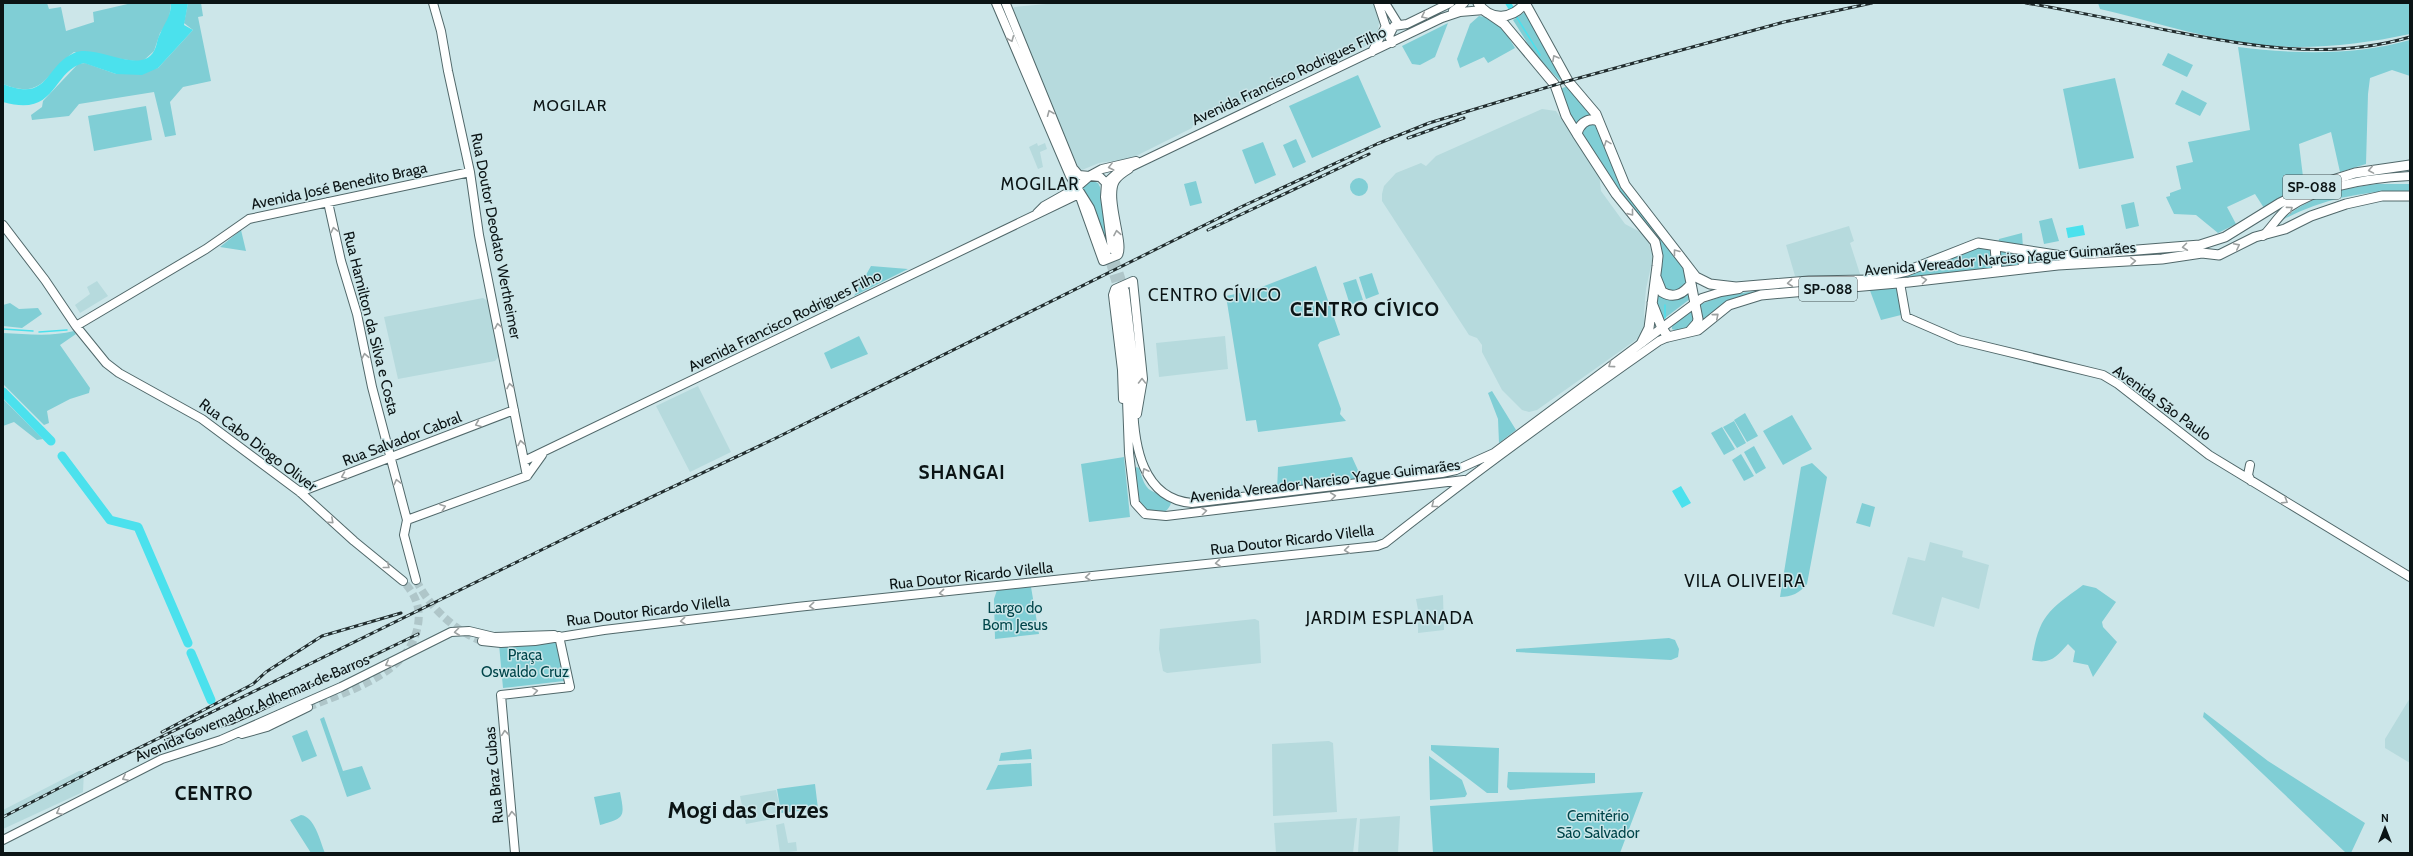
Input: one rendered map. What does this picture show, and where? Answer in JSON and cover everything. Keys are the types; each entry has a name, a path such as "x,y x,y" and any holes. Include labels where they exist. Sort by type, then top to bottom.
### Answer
{"main road":[{"name":"Rua Doutor Deodato Wertheimer","path":"433,3 441,31 448,71 470,172 479,235 527,476"},
{"path":"1002,3 1073,168 1079,175 1100,177 1106,183 1105,198 1109,251 1090,208 1078,191"},
{"path":"1002,3 1078,191 1103,262 1118,255 1120,249 1115,225 1113,187 1117,178 1129,168"},
{"path":"1378,3 1390,39"},
{"path":"1385,3 1398,24"},
{"path":"1390,39 1392,28 1398,24 1407,24 1450,3"},
{"name":"Avenida Francisco Rodrigues Filho","path":"1442,18 1464,3"},
{"path":"1525,3 1568,81 1590,107 1599,122 1625,185 1696,277 1710,284 1757,287"},
{"name":"Avenida Francisco Rodrigues Filho","path":"1106,183 1116,174 1372,52 1390,39 1460,12 1483,9 1503,17 1512,15 1525,3"},
{"path":"1483,9 1504,24 1554,85 1566,116 1576,134 1616,194 1655,242 1658,256 1649,330 1642,342"},
{"path":"1372,52 1386,26"},
{"path":"1576,134 1578,128 1587,120 1596,120 1599,122"},
{"name":"Avenida Francisco Rodrigues Filho","path":"524,461 544,453 1037,213 1046,211 1078,191 1091,175 1107,168 1149,158"},
{"name":"Avenida Vereador Narciso Yague Guimarães","path":"1995,246 2062,256 2200,245 2225,237 2269,209 2299,193 2336,178 2381,168 2410,165"},
{"name":"Avenida José Benedito Braga","path":"76,326 206,249 249,219 470,172"},
{"name":"Avenida Vereador Narciso Yague Guimarães","path":"1172,498 1184,503 1206,502 1456,470 1482,459 1695,303 1721,292 1808,281 1867,280 1997,272 2058,265 2164,259 2202,253 2219,255 2259,237 2287,209 2319,194 2358,182 2410,176"},
{"name":"SP-088","path":"2259,237 2285,229 2311,216 2362,198 2410,196"},
{"name":"Rua Hamilton da Silva e Costa","path":"328,202 341,261 357,314 372,387 407,520 404,535 416,580"},
{"path":"2259,237 2250,234 2250,229 2269,209"},
{"name":"Rua Cabo Diogo Oliver","path":"3,225 14,238 76,326 97,353 115,369 202,419 300,492 354,542 404,581"},
{"name":"Rua Cabo Diogo Oliver","path":"3,231 14,238"},
{"name":"SP-088","path":"1899,278 1978,243 1995,246"},
{"path":"1995,246 1997,272"},
{"path":"2023,269 2024,251"},
{"path":"2164,259 2225,262"},
{"path":"1688,267 1695,303 1697,324 1688,332"},
{"path":"1656,276 1662,292 1672,296 1682,293 1691,284"},
{"name":"Avenida Vereador Narciso Yague Guimarães","path":"1127,426 1135,503 1145,514 1166,516 1461,481 1659,341 1706,325 1729,305 1761,295 1899,278"},
{"name":"Avenida São Paulo","path":"1899,278 1906,317 1959,340 2103,376 2118,384 2209,454 2319,523 2410,577"},
{"path":"1127,426 1124,408 1122,370 1112,295 1115,290 1133,281 1143,379 1135,419"},
{"name":"SP-088","path":"1127,426 1129,378 1122,292 1135,377 1133,404 1143,468 1153,485 1172,498"},
{"path":"1652,303 1662,328 1668,337"},
{"name":"Rua Salvador Cabral","path":"300,492 514,410"},
{"name":"Avenida Francisco Rodrigues Filho","path":"527,476 544,453"},
{"path":"1461,481 1482,459"},
{"path":"2250,465 2248,475 2251,481"},
{"path":"1456,470 1461,475 1461,481"},
{"path":"407,520 527,476"},
{"name":"Rua Doutor Ricardo Vilella","path":"559,636 798,608 1369,547 1385,543 1461,481"},
{"path":"1166,516 1173,507 1172,498"},
{"name":"Avenida Governador Adhemar de Barros","path":"3,840 162,759 226,738 341,687 451,632 469,631 494,636 559,636"},
{"path":"482,641 501,643 534,642 559,636"},
{"name":"Rua Braz Cubas","path":"516,853 501,695 570,687 559,636"},
{"path":"226,738 258,730 308,708"}],"shaded area":[{"path":"171,3 188,3 184,25 193,30 158,68 142,75 116,74 84,63 73,68 65,75 52,92 44,99 34,104 21,105 3,102 3,84 18,89 30,89 38,86 64,59 74,53 83,51 94,52 128,60 147,58 155,49 159,36 169,16"},
{"path":"1058,3 1376,3 1380,15 1378,30 1371,42 1364,47 1242,105 1233,106 1193,125 1192,128 1132,158 1099,163 1082,170 1078,167 1012,11 1014,7"},
{"path":"1542,109 1556,111 1599,173 1601,191 1625,224 1642,233 1648,240 1653,257 1646,289 1644,314 1645,326 1640,337 1537,410 1529,412 1522,410 1502,390 1482,352 1482,345 1477,338 1469,335 1382,201 1382,194 1384,186 1396,173 1421,163 1426,166 1436,156"},
{"path":"1037,143 1038,146 1045,143 1047,149 1040,152 1043,167 1038,169 1029,147"},
{"path":"2083,225 2085,235 2068,238 2066,228"},
{"path":"1849,226 1854,241 1850,243 1861,277 1813,279 1795,276 1786,245"},
{"path":"97,281 108,296 80,313 75,305 90,294 87,287"},
{"path":"483,298 488,301 499,356 495,361 398,379 384,317"},
{"path":"1225,336 1228,369 1159,377 1156,343"},
{"path":"698,386 731,452 690,472 656,406"},
{"path":"1681,486 1691,503 1682,508 1672,491"},
{"path":"1930,542 1963,551 1962,557 1989,565 1979,609 1942,597 1934,627 1892,614 1908,557 1925,561"},
{"path":"1443,595 1444,630 1418,633 1418,623 1420,620 1416,599"},
{"path":"1255,619 1259,621 1261,663 1167,673 1163,671 1159,649 1160,629"},
{"path":"2410,698 2410,763 2385,748 2385,739"},
{"path":"1329,741 1333,743 1337,812 1273,816 1272,744"},
{"path":"79,771 84,771 83,792 3,829 3,810"},
{"path":"776,790 782,817 746,824 740,796"},
{"path":"1400,816 1398,853 1358,853 1360,819"},
{"path":"1357,818 1353,853 1276,853 1274,823"},
{"path":"784,823 788,843 796,842 797,851 780,853 776,825"}],"green space":[{"path":"3,3 47,3 49,9 61,7 66,31 94,22 93,12 132,3 171,3 169,20 160,33 154,51 142,62 74,52 43,82 36,87 27,89 3,84"},
{"path":"188,3 201,3 203,16 198,17 211,81 183,87 170,102 176,135 165,137 154,92 79,104 69,116 32,120 31,115 42,107 43,101 78,64 85,63 116,74 158,68 193,30 184,23"},
{"path":"2098,3 2410,3 2410,34 2368,42 2326,46 2284,47 2242,43 2206,36 2100,9"},
{"path":"1525,12 1563,79 1559,80 1533,52 1513,20"},
{"path":"1479,16 1485,17 1496,23 1509,37 1515,48 1488,63 1484,57 1460,68 1457,59 1470,24"},
{"path":"1448,23 1435,57 1420,65 1412,64 1402,46"},
{"path":"2410,40 2410,76 2392,70 2370,78 2368,94 2366,164 2340,172 2331,132 2299,144 2304,185 2264,208 2255,194 2227,207 2236,224 2218,233 2196,215 2174,214 2166,197 2170,196 2170,193 2181,189 2176,166 2193,162 2188,142 2250,130 2238,47 2281,51 2324,52 2367,49"},
{"path":"2168,53 2193,65 2187,77 2162,65"},
{"path":"1358,75 1381,127 1312,158 1289,106"},
{"path":"2115,78 2134,158 2079,169 2063,89"},
{"path":"1568,86 1592,115 1582,118 1575,126 1560,89"},
{"path":"2182,90 2207,103 2200,116 2175,104"},
{"path":"146,106 152,140 94,151 88,116"},
{"path":"1593,123 1598,129 1619,184 1683,266 1687,275 1686,284 1678,292 1666,290 1660,279 1663,258 1660,246 1616,188 1581,135 1584,128"},
{"path":"1296,139 1306,162 1293,168 1283,145"},
{"path":"1263,142 1276,175 1255,184 1242,150"},
{"path":"1359,178 1365,181 1368,187 1365,193 1359,196 1353,193 1350,187 1353,181"},
{"path":"1090,180 1098,183 1100,187 1107,247 1080,188"},
{"path":"1196,181 1202,203 1190,206 1184,184"},
{"path":"2377,184 2410,184 2410,191 2376,192 2344,197 2312,206 2282,220 2303,205 2326,195 2351,188"},
{"path":"2134,202 2139,226 2126,229 2121,205"},
{"path":"2052,218 2059,241 2044,244 2039,221"},
{"path":"241,230 246,251 220,247"},
{"path":"2022,233 2023,248 1998,245 1999,239"},
{"path":"2206,247 2209,249 2056,261 1997,271 2001,262 1997,250 2050,258"},
{"path":"1978,248 1987,248 1994,253 1996,264 1989,272 1906,281 1904,275"},
{"path":"871,266 908,269 854,296"},
{"path":"1316,266 1340,335 1320,342 1318,345 1341,409 1340,414 1346,421 1258,432 1256,420 1246,421 1226,296 1254,290"},
{"path":"1372,273 1379,294 1366,299 1359,277"},
{"path":"1356,279 1363,300 1350,305 1343,283"},
{"path":"1897,287 1901,315 1881,320 1869,288"},
{"path":"1755,291 1756,293 1702,323 1701,304 1723,296"},
{"path":"1658,292 1676,299 1689,292 1690,299 1661,321 1658,309"},
{"path":"10,303 19,309 38,308 42,314 22,328 3,326 3,305"},
{"path":"1693,309 1695,319 1690,325 1679,331 1672,329 1672,326"},
{"path":"74,331 76,334 60,345 90,388 89,393 70,399 47,411 49,423 44,425 3,384 3,333 48,335"},
{"path":"859,336 868,354 831,369 824,353"},
{"path":"1492,391 1516,430 1499,443 1498,419 1488,393"},
{"path":"3,399 43,439 37,440 14,422 3,426"},
{"path":"1745,413 1758,436 1747,442 1734,420"},
{"path":"1792,415 1812,449 1783,465 1763,431"},
{"path":"1734,421 1746,443 1737,448 1723,427"},
{"path":"1722,427 1735,449 1724,455 1711,433"},
{"path":"1754,446 1766,468 1756,474 1744,452"},
{"path":"1741,454 1754,476 1744,481 1732,460"},
{"path":"1124,457 1130,517 1089,522 1081,464"},
{"path":"1352,457 1363,481 1277,490 1278,467"},
{"path":"1812,463 1827,477 1807,584 1795,594 1780,597 1801,467"},
{"path":"1136,467 1139,468 1144,482 1149,489 1169,500 1171,503 1167,510 1160,514 1152,514 1141,506 1134,482"},
{"path":"1862,503 1875,507 1870,527 1856,523"},
{"path":"2083,585 2096,588 2116,602 2102,622 2103,627 2117,642 2093,677 2088,665 2073,662 2075,651 2068,644 2057,656 2049,660 2032,660 2038,633 2047,615 2061,601"},
{"name":"Largo do Bom Jesus","path":"1031,587 1039,634 995,639 994,599 997,590"},
{"path":"1669,638 1675,640 1679,649 1678,657 1671,660 1516,652 1516,649"},
{"name":"Praça Oswaldo Cruz","path":"549,641 558,643 564,681 503,688 499,644"},
{"path":"2204,712 2268,761 2365,823 2351,853 2346,853 2203,717"},
{"path":"324,717 343,771 362,766 371,789 347,797 320,719"},
{"path":"307,730 317,756 302,762 292,736"},
{"path":"1431,745 1499,748 1498,793 1487,793 1431,750"},
{"path":"1031,749 1032,759 999,761 1001,753"},
{"path":"1429,756 1462,780 1467,794 1465,797 1430,800"},
{"path":"1031,763 1032,786 986,790 998,765"},
{"path":"1508,772 1595,773 1595,783 1510,790 1507,787"},
{"path":"815,784 818,809 781,813 777,789"},
{"path":"620,792 622,807 621,815 619,818 600,825 594,797"},
{"name":"Cemitério São Salvador","path":"1643,792 1620,853 1433,853 1430,806"},
{"path":"301,815 310,820 319,836 325,853 311,853 290,820"}],"waterway":[{"path":"1508,3 1513,11"},
{"path":"1516,16 1540,55"},
{"path":"1665,305 1665,318"},
{"path":"3,329 33,331"},
{"path":"39,332 67,330"},
{"path":"3,392 51,441"},
{"path":"62,456 110,520 138,527 188,643"},
{"path":"191,653 211,700"}],"tunnel":[{"path":"1112,250 1125,290"},
{"path":"1110,263 1119,294"},
{"path":"416,580 421,590 443,616 462,631 482,641"},
{"path":"308,707 358,687 375,678 390,668 403,656 413,642 419,618 418,607 414,596 403,581"}],"railway":[{"path":"3,817 92,771 586,528 774,439 1243,206 1377,144 1429,123 1568,81 1784,22 1872,3"},
{"path":"2026,3 2196,36 2257,46 2319,50 2380,44 2410,37"},
{"path":"1408,138 1464,118"},
{"path":"1208,230 1369,154"},
{"path":"162,732 253,684 266,672 322,636 401,613"},
{"path":"166,740 233,723 418,634"}],"district":[{"name":"MOGILAR","path":"570,105"},
{"name":"MOGILAR","path":"1040,184"},
{"name":"CENTRO CÍVICO","path":"1215,295"},
{"name":"CENTRO CÍVICO","path":"1365,309"},
{"name":"SHANGAI","path":"962,472"},
{"name":"VILA OLIVEIRA","path":"1745,581"},
{"name":"JARDIM ESPLANADA","path":"1390,618"},
{"name":"CENTRO","path":"214,793"},
{"name":"Mogi das Cruzes","path":"748,810"}]}
